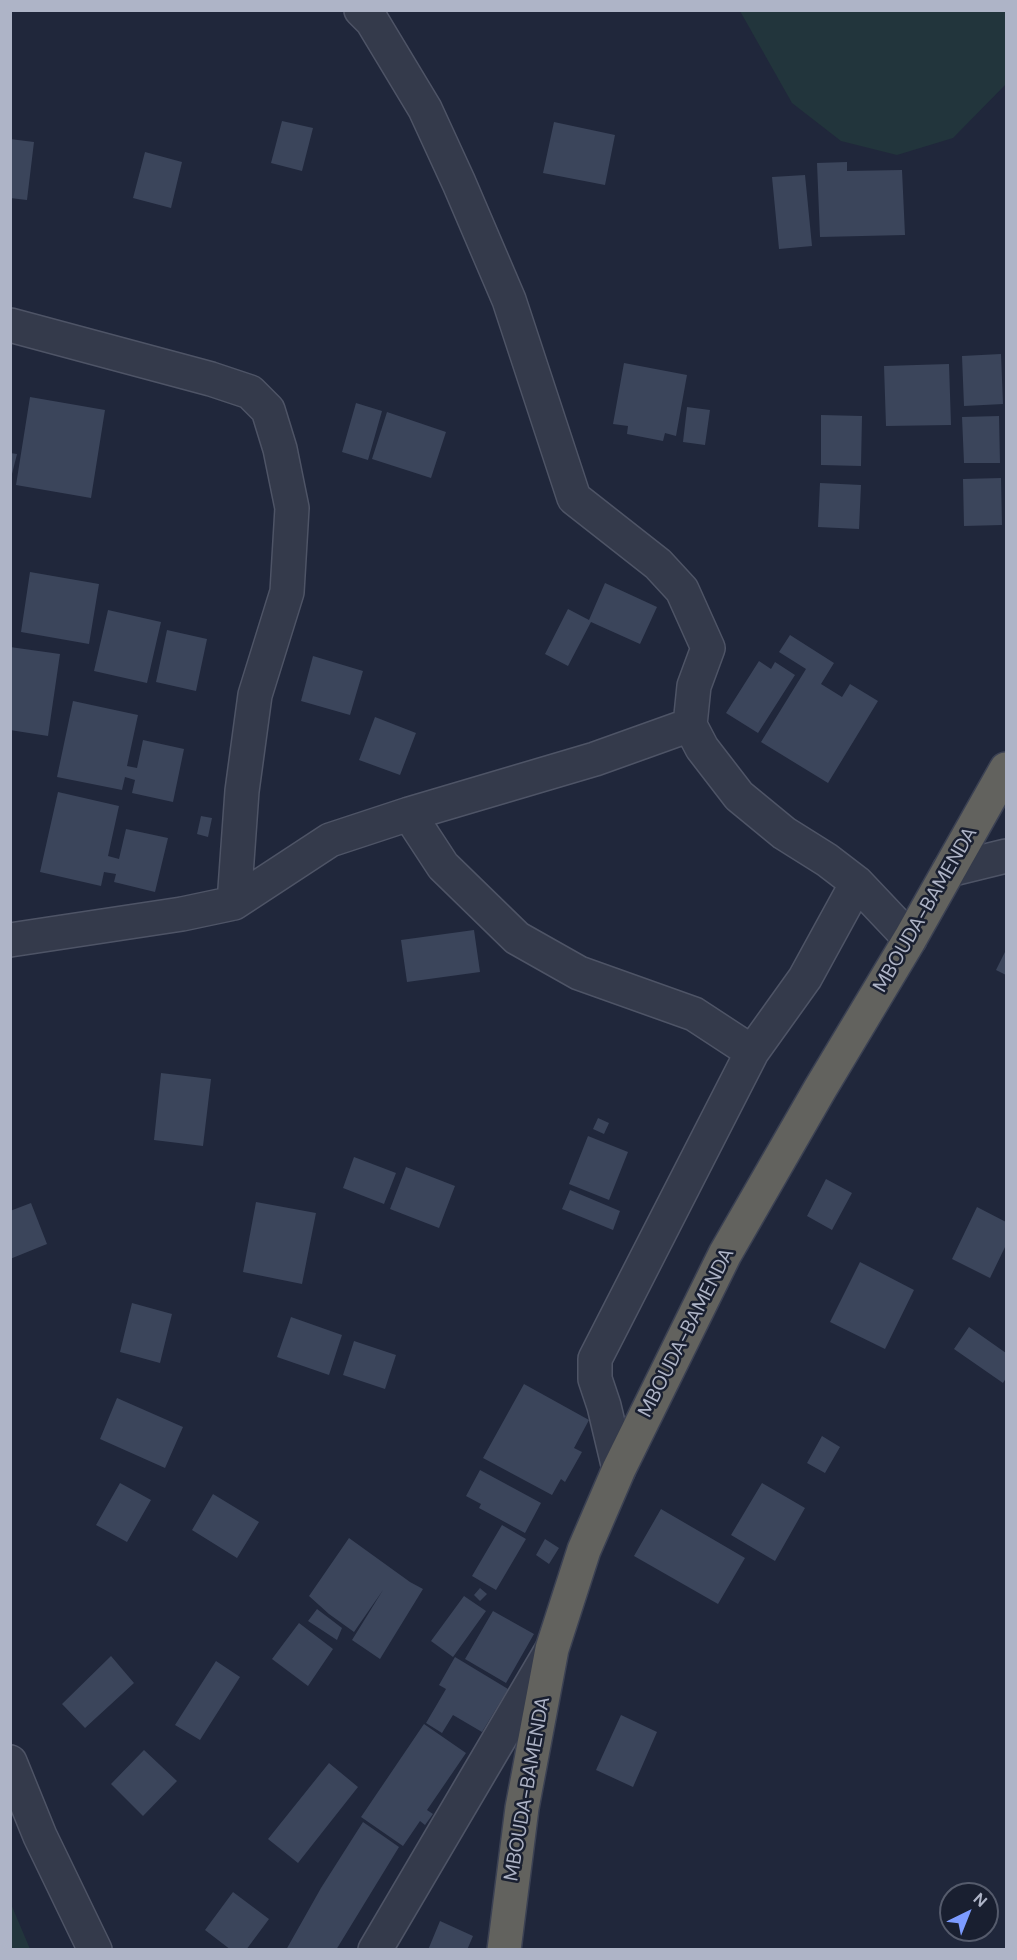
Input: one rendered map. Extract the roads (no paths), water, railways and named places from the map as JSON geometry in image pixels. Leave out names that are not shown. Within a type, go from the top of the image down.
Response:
[{"type":"highway","name":"MBOUDA-BAMENDA","points":[[504,1950],[522,1808],[552,1649],[584,1550],[619,1469],[725,1254],[910,939],[1006,769]]},
{"type":"street","points":[[362,10],[372,21],[425,109],[459,183],[509,300],[574,498],[658,564],[682,590],[708,648],[694,686],[690,725],[702,748],[739,796],[784,833],[827,860],[857,883],[910,939]]},
{"type":"street","points":[[10,325],[211,379],[250,392],[268,410],[280,449],[292,508],[287,592],[255,695],[242,790],[234,903]]},
{"type":"street","points":[[10,940],[182,914],[234,903],[330,840],[595,759],[690,725]]},
{"type":"street","points":[[409,814],[443,866],[517,938],[579,973],[694,1014],[752,1052]]},
{"type":"street","points":[[949,870],[1006,856]]},
{"type":"street","points":[[619,1469],[595,1379],[595,1359],[752,1052],[806,978],[857,883]]},
{"type":"street","points":[[375,1950],[552,1649]]},
{"type":"street","points":[[10,1762],[40,1836],[95,1950]]}]
